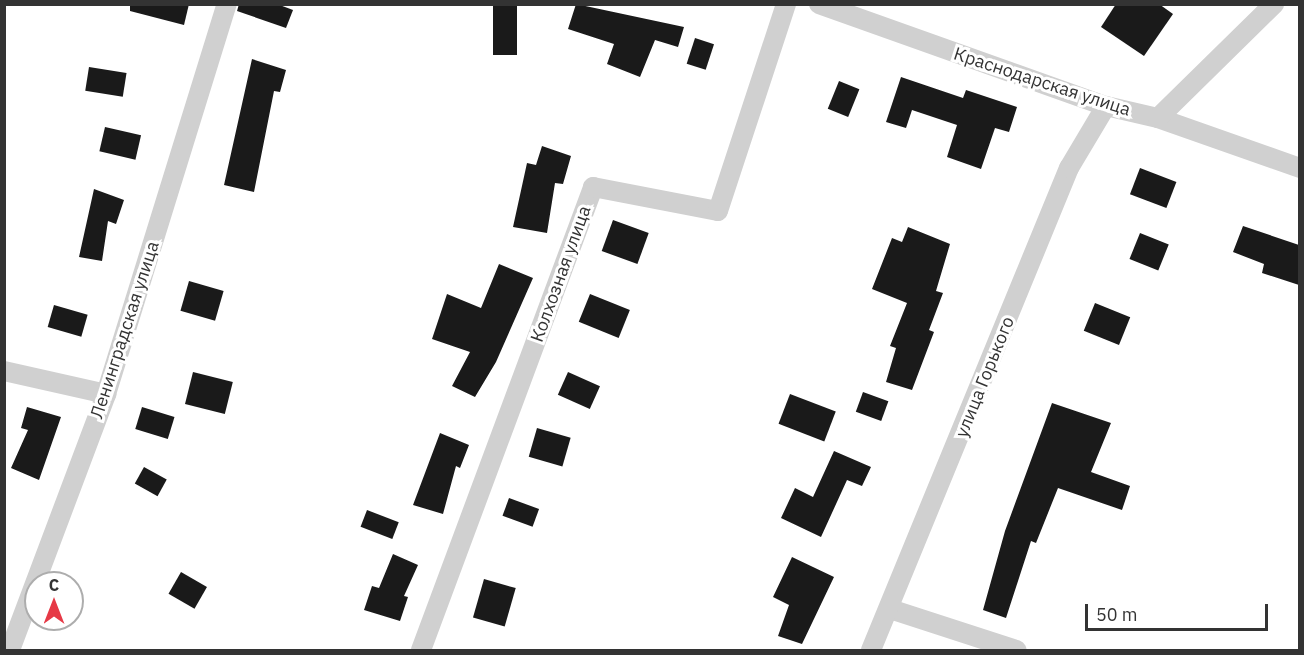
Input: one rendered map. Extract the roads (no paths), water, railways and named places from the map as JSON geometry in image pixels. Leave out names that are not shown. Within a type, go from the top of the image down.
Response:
[{"type":"street","name":"Ленинградская улица","points":[[10,651],[106,394],[227,4]]},
{"type":"street","name":"Колхозная улица","points":[[421,651],[593,187],[718,211],[786,4]]},
{"type":"street","name":"Краснодарская улица","points":[[819,4],[1106,106],[1158,118],[1299,168]]},
{"type":"street","points":[[1158,118],[1274,4]]},
{"type":"street","name":"улица Горького","points":[[870,651],[890,609],[1069,168],[1106,106]]},
{"type":"street","points":[[4,371],[106,394]]},
{"type":"street","points":[[890,609],[1016,651]]}]
